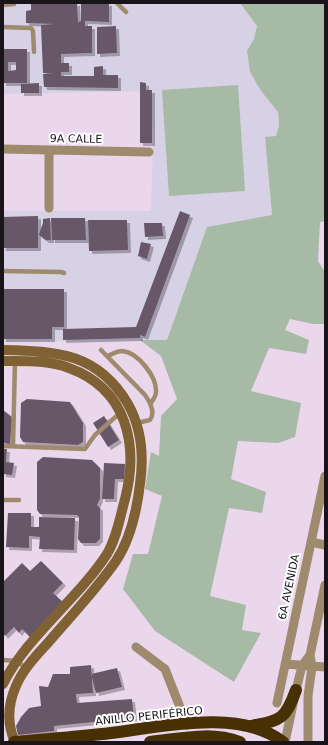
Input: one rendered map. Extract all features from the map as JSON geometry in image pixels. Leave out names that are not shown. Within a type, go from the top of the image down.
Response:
[{"type":"highway","points":[[248,726],[279,718],[286,712],[296,690]]},
{"type":"highway","name":"ANILLO PERIFÉRICO","points":[[14,742],[214,722],[248,726],[271,734],[284,742]]},
{"type":"highway","points":[[150,742],[202,736],[240,742]]},
{"type":"street","name":"9A CALLE","points":[[3,149],[149,152]]},
{"type":"street","points":[[49,150],[49,208]]},
{"type":"street","points":[[53,363],[55,352]]},
{"type":"street","points":[[8,356],[55,352],[72,356],[90,364],[106,377],[121,392],[137,423],[140,436],[142,466],[139,495],[129,532],[116,561],[27,669],[15,687],[11,702],[9,725],[14,742]]},
{"type":"street","points":[[3,684],[17,661],[89,577],[107,553],[115,536],[127,490],[130,471],[127,425],[107,394],[92,380],[69,368],[53,363],[8,356]]},
{"type":"street","points":[[129,438],[140,436]]},
{"type":"street","name":"6A AVENIDA","points":[[291,702],[277,702],[325,476]]},
{"type":"street","points":[[311,542],[325,544]]},
{"type":"street","points":[[107,553],[116,561]]},
{"type":"street","points":[[284,742],[296,690],[307,667],[325,585]]},
{"type":"street","points":[[136,648],[165,669],[187,725]]},
{"type":"street","points":[[285,664],[307,667],[325,667]]},
{"type":"street","points":[[307,667],[308,742]]},
{"type":"lane","points":[[117,3],[126,12]]},
{"type":"lane","points":[[3,5],[14,4]]},
{"type":"lane","points":[[3,27],[31,28],[33,31],[34,52]]},
{"type":"lane","points":[[3,271],[64,273]]},
{"type":"lane","points":[[100,350],[108,356],[151,403],[153,417],[150,420],[137,423]]},
{"type":"lane","points":[[108,356],[124,351],[130,354],[147,369],[156,388],[156,394],[151,403]]},
{"type":"lane","points":[[8,356],[13,446]]},
{"type":"lane","points":[[3,446],[85,448],[95,435],[120,413]]},
{"type":"lane","points":[[3,500],[19,500]]},
{"type":"lane","points":[[3,660],[17,661],[27,669]]},
{"type":"shaded area","points":[[3,3],[240,3],[257,26],[254,39],[247,51],[250,72],[261,91],[278,112],[279,126],[276,136],[265,138],[272,215],[207,227],[167,340],[3,342],[3,211],[151,211],[153,144],[152,91],[3,94]]},
{"type":"green space","points":[[240,3],[325,3],[325,221],[320,222],[318,261],[325,272],[325,324],[313,324],[290,319],[285,330],[309,340],[306,354],[269,348],[251,391],[301,403],[295,437],[278,443],[238,441],[231,479],[266,492],[262,513],[229,508],[210,596],[246,605],[242,630],[261,633],[234,682],[155,631],[123,589],[133,554],[148,554],[162,496],[145,489],[151,452],[159,456],[161,416],[177,399],[161,356],[140,340],[167,340],[207,227],[272,215],[265,137],[276,136],[279,126],[278,112],[261,91],[250,72],[247,51],[254,39],[257,26]]},
{"type":"green space","points":[[238,85],[245,191],[169,196],[162,90]]},
{"type":"building","points":[[31,3],[77,3],[78,22],[81,21],[81,3],[109,3],[109,22],[85,21],[85,26],[92,26],[92,53],[61,54],[61,63],[69,63],[69,72],[61,72],[61,76],[94,76],[94,67],[103,66],[103,75],[118,75],[118,88],[44,87],[43,74],[53,73],[43,73],[41,25],[54,24],[26,23],[26,11],[31,10]]},
{"type":"building","points":[[116,26],[117,53],[97,54],[97,27]]},
{"type":"building","points":[[3,49],[27,49],[27,83],[3,83]],"holes":[[[8,62],[16,62],[16,70],[8,71]]]},
{"type":"building","points":[[140,82],[146,83],[146,90],[152,90],[152,143],[140,143]]},
{"type":"building","points":[[39,83],[39,93],[21,93],[21,84]]},
{"type":"building","points":[[180,211],[190,215],[145,337],[140,335],[140,338],[63,340],[63,329],[136,327]]},
{"type":"building","points":[[38,216],[38,248],[3,248],[3,217]]},
{"type":"building","points":[[50,218],[51,240],[46,240],[39,235],[43,219]]},
{"type":"building","points":[[51,218],[85,218],[86,240],[52,240]]},
{"type":"building","points":[[88,220],[127,220],[128,250],[89,251]]},
{"type":"building","points":[[144,223],[162,223],[163,236],[145,237]]},
{"type":"building","points":[[141,242],[151,244],[147,259],[138,256]]},
{"type":"building","points":[[3,289],[64,289],[64,327],[52,327],[52,339],[3,339]]},
{"type":"building","points":[[27,399],[70,402],[83,423],[83,442],[78,445],[23,442],[20,437],[21,403]]},
{"type":"building","points":[[3,410],[12,417],[10,444],[3,443]]},
{"type":"building","points":[[104,416],[119,440],[108,447],[93,423]]},
{"type":"building","points":[[3,449],[7,449],[6,462],[14,463],[12,475],[3,474]]},
{"type":"building","points":[[43,457],[92,460],[100,468],[100,499],[97,505],[100,508],[100,539],[96,543],[81,543],[78,539],[79,517],[77,515],[40,514],[37,510],[37,462]]},
{"type":"building","points":[[104,463],[125,464],[124,479],[115,479],[114,499],[102,499]]},
{"type":"building","points":[[8,513],[31,513],[31,527],[39,527],[39,517],[75,518],[74,550],[39,549],[40,537],[29,536],[29,548],[6,547]]},
{"type":"building","points":[[41,561],[63,583],[53,593],[64,603],[31,638],[22,629],[19,633],[14,627],[5,636],[3,633],[3,582],[22,563],[30,571]]},
{"type":"building","points":[[91,665],[93,693],[76,694],[77,703],[132,699],[134,718],[54,726],[54,731],[18,735],[16,726],[21,717],[29,708],[41,706],[39,686],[48,687],[53,674],[70,674],[70,667]]},
{"type":"building","points":[[117,668],[122,687],[96,693],[91,674]]}]
